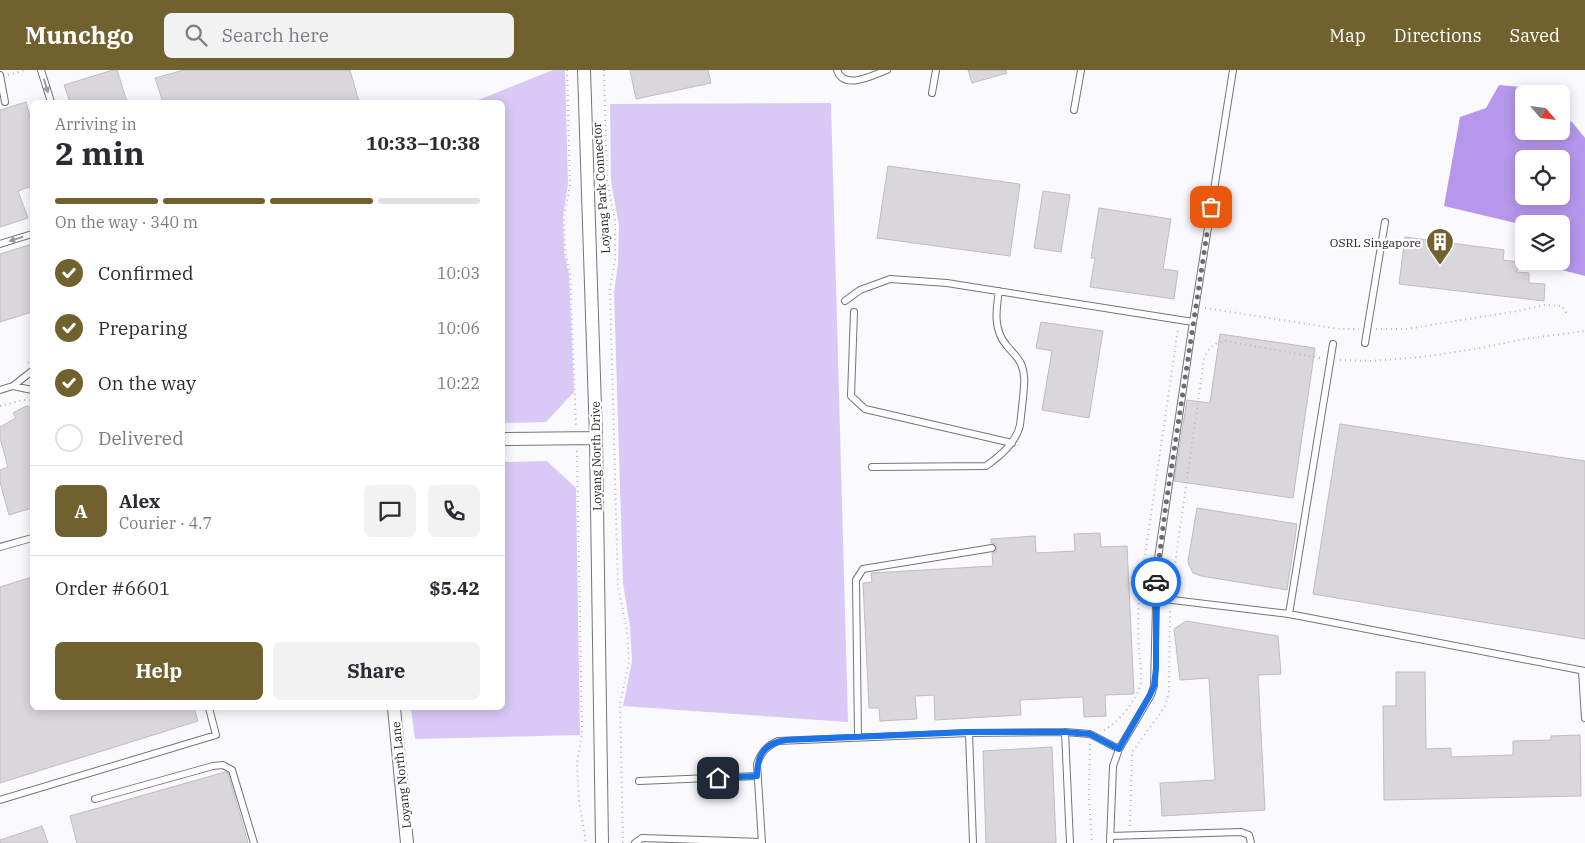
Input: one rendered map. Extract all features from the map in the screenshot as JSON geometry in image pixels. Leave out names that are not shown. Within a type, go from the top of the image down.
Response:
[{"type":"street","name":"Loyang North Drive","points":[[584,70],[596,438],[602,843]]},
{"type":"street","points":[[505,439],[596,438]]},
{"type":"street","name":"Loyang North Lane","points":[[394,710],[407,843]]},
{"type":"lane","points":[[41,70],[50,100]]},
{"type":"lane","points":[[837,70],[844,79],[852,81],[887,70]]},
{"type":"lane","points":[[932,93],[936,70]]},
{"type":"lane","points":[[1074,110],[1081,70]]},
{"type":"lane","points":[[1233,70],[1195,306],[1157,565],[1156,668],[1154,686],[1119,749],[1113,766],[1110,839],[1129,835],[1241,832],[1249,835],[1251,843]]},
{"type":"lane","points":[[0,76],[5,102]]},
{"type":"lane","points":[[1365,343],[1385,222]]},
{"type":"lane","points":[[0,244],[30,235]]},
{"type":"lane","points":[[845,301],[860,290],[890,280],[947,283],[1193,322]]},
{"type":"lane","points":[[872,467],[986,466],[1000,456],[1012,442],[1019,427],[1024,376],[1017,356],[1005,344],[998,330],[996,313],[1000,291]]},
{"type":"lane","points":[[854,312],[851,396],[865,410],[1012,442]]},
{"type":"lane","points":[[1289,614],[1332,344]]},
{"type":"lane","points":[[0,390],[13,386],[30,373]]},
{"type":"lane","points":[[13,386],[30,390]]},
{"type":"lane","points":[[0,547],[30,539]]},
{"type":"lane","points":[[858,737],[856,580],[863,569],[992,548]]},
{"type":"lane","points":[[1156,598],[1289,614],[1584,671],[1585,718]]},
{"type":"lane","points":[[0,800],[216,735],[210,710]]},
{"type":"lane","points":[[636,843],[642,838],[762,842],[757,764],[760,756],[770,744],[778,741],[969,732],[1065,732],[1092,735],[1119,749]]},
{"type":"lane","points":[[969,732],[973,843]]},
{"type":"lane","points":[[1065,732],[1070,843]]},
{"type":"lane","points":[[95,799],[213,766],[223,765],[232,770],[254,843]]},
{"type":"lane","points":[[639,781],[757,776]]},
{"type":"lane","points":[[1141,835],[1141,843]]},
{"type":"path","points":[[0,76],[25,70]]},
{"type":"path","points":[[567,70],[570,185],[564,217],[565,252],[570,272],[577,438],[582,733],[577,764],[579,801],[586,843]]},
{"type":"path","name":"Loyang Park Connector","points":[[604,70],[607,180],[615,221],[615,261],[610,288],[618,587],[627,630],[628,661],[620,704],[624,843]]},
{"type":"path","points":[[1195,306],[1340,329],[1406,329],[1544,305],[1562,306],[1568,316]]},
{"type":"path","points":[[1092,843],[1089,798],[1092,735],[1109,728],[1122,715],[1136,694],[1140,682],[1139,597],[1179,320]]},
{"type":"path","points":[[1129,835],[1132,752],[1159,715],[1169,691],[1170,599],[1204,359],[1208,349],[1214,343],[1226,341],[1330,359],[1372,361],[1422,357],[1524,339],[1585,331]]},
{"type":"path","points":[[0,406],[30,400]]},
{"type":"shaded area","points":[[553,70],[565,70],[568,184],[563,216],[564,252],[569,274],[574,392],[546,422],[505,423],[505,100],[478,100]]},
{"type":"shaded area","points":[[1499,85],[1515,86],[1515,140],[1570,140],[1570,121],[1585,138],[1585,276],[1562,270],[1570,270],[1570,215],[1515,215],[1515,223],[1444,206],[1460,117],[1486,108]]},
{"type":"shaded area","points":[[831,103],[848,722],[623,706],[632,661],[630,627],[623,583],[614,293],[618,263],[619,226],[611,181],[610,104]]},
{"type":"shaded area","points":[[547,461],[576,488],[580,735],[415,739],[411,710],[505,710],[505,462]]},
{"type":"building","points":[[117,70],[126,100],[69,100],[64,85]]},
{"type":"building","points":[[184,70],[350,70],[358,100],[162,100],[155,78]]},
{"type":"building","points":[[630,70],[708,70],[711,83],[636,99]]},
{"type":"building","points":[[968,70],[1006,70],[1007,73],[972,83]]},
{"type":"building","points":[[26,102],[30,117],[30,187],[18,191],[28,218],[0,227],[0,110]]},
{"type":"building","points":[[888,166],[1020,184],[1010,256],[877,238]]},
{"type":"building","points":[[1043,191],[1070,195],[1061,252],[1034,248]]},
{"type":"building","points":[[1099,208],[1171,219],[1163,269],[1178,271],[1174,299],[1090,287],[1095,258],[1091,258]]},
{"type":"building","name":"OSRL Singapore","points":[[1405,237],[1504,250],[1503,260],[1515,262],[1515,270],[1517,270],[1517,272],[1529,273],[1529,283],[1545,284],[1544,301],[1399,284]]},
{"type":"building","points":[[30,245],[30,313],[0,322],[0,254]]},
{"type":"building","points":[[1041,322],[1103,331],[1089,418],[1042,410],[1052,351],[1036,348]]},
{"type":"building","points":[[1220,334],[1315,348],[1293,498],[1174,481],[1187,400],[1210,403]]},
{"type":"building","points":[[26,406],[30,407],[30,509],[9,515],[0,482],[0,470],[8,467],[0,438],[0,427],[16,418],[13,413]]},
{"type":"building","points":[[1340,424],[1585,461],[1585,639],[1313,594]]},
{"type":"building","points":[[1197,508],[1297,524],[1287,590],[1201,576],[1193,573],[1188,561]]},
{"type":"building","points":[[1100,533],[1101,547],[1127,546],[1134,694],[1105,695],[1106,716],[1084,717],[1083,697],[1020,700],[1021,715],[935,720],[934,695],[915,696],[917,719],[880,721],[879,708],[869,708],[863,583],[872,582],[871,573],[993,566],[992,553],[996,552],[997,548],[996,544],[991,543],[991,539],[1035,536],[1036,553],[1075,551],[1074,534]]},
{"type":"building","points":[[30,578],[30,710],[195,710],[198,721],[0,783],[0,587]]},
{"type":"building","points":[[1186,621],[1278,636],[1281,674],[1258,675],[1265,810],[1162,816],[1160,783],[1215,780],[1209,678],[1180,680],[1174,629]]},
{"type":"building","points":[[1396,672],[1425,672],[1426,749],[1451,748],[1451,757],[1513,755],[1513,741],[1551,740],[1551,736],[1580,735],[1581,796],[1384,800],[1383,706],[1396,706]]},
{"type":"building","points":[[1052,747],[1056,843],[986,843],[983,751]]},
{"type":"building","points":[[225,772],[228,773],[248,843],[77,843],[70,816]]},
{"type":"building","points":[[42,826],[48,843],[0,843],[0,840]]},
{"type":"way so far","points":[[1156,582],[1211,207]]},
{"type":"place","name":"OSRL Singapore","points":[[1440,266]]},
{"type":"route","points":[[718,778],[757,776],[757,764],[764,750],[770,744],[786,740],[969,732],[1065,732],[1090,734],[1119,749],[1154,686],[1156,668],[1156,582]]}]
